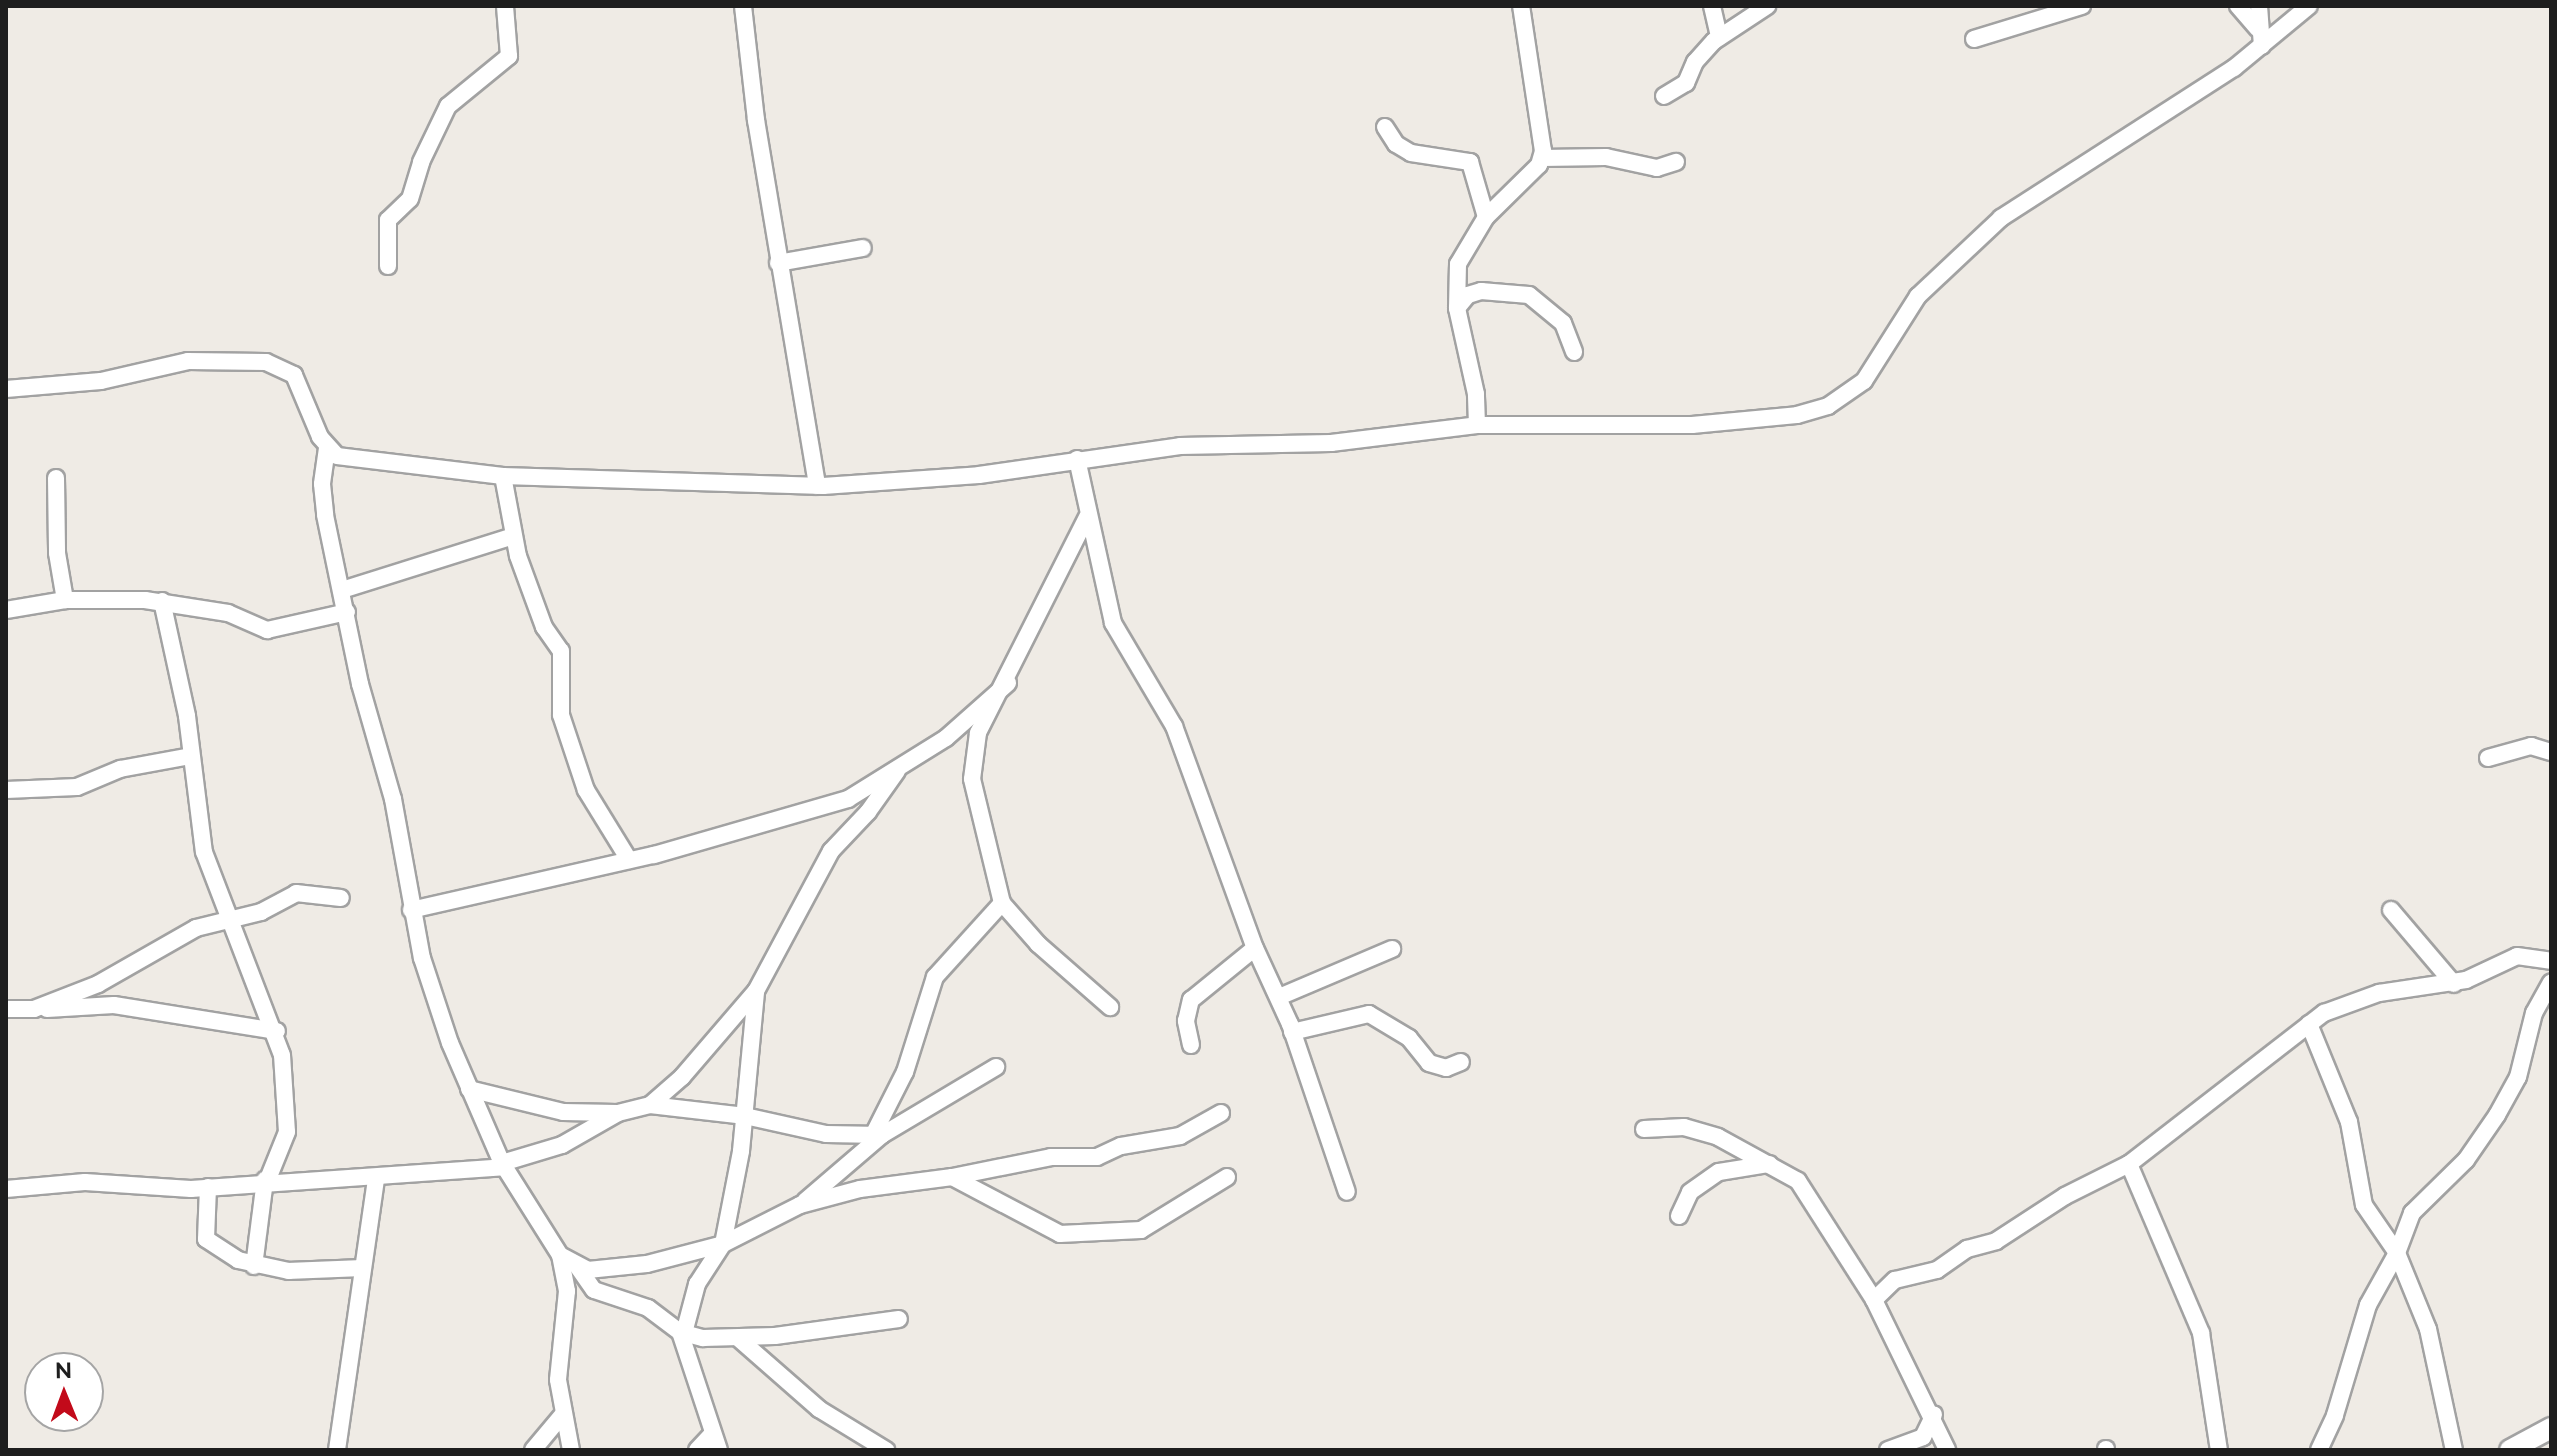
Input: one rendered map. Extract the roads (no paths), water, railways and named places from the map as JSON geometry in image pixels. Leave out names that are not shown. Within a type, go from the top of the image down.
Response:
[{"type":"street","points":[[388,266],[388,220],[410,199],[421,162],[448,106],[509,56],[505,6]]},
{"type":"street","points":[[743,6],[778,263],[817,486]]},
{"type":"street","points":[[1521,6],[1542,158]]},
{"type":"street","points":[[1712,6],[1719,37]]},
{"type":"street","points":[[1664,96],[1686,83],[1695,62],[1719,37],[1767,6]]},
{"type":"street","points":[[1974,39],[2082,6]]},
{"type":"street","points":[[2238,6],[2258,29]]},
{"type":"street","points":[[2259,6],[2258,29],[2262,46]]},
{"type":"street","points":[[327,448],[355,460],[503,476],[817,486],[979,475],[1180,446],[1331,443],[1477,425],[1692,425],[1797,415],[1828,406],[1864,381],[1918,296],[1971,243],[2064,174],[2262,46],[2309,6]]},
{"type":"street","points":[[1385,127],[1396,144],[1411,153],[1470,162],[1486,217]]},
{"type":"street","points":[[1477,425],[1476,394],[1457,308],[1458,264],[1486,217],[1542,158],[1606,157],[1657,168],[1676,162]]},
{"type":"street","points":[[778,263],[863,248]]},
{"type":"street","points":[[1457,308],[1468,295],[1481,291],[1529,295],[1563,323],[1574,352]]},
{"type":"street","points":[[6,389],[101,381],[188,361],[266,362],[294,375],[327,448],[322,484],[325,515],[360,684],[393,799],[411,910],[426,970],[469,1089],[502,1165],[560,1255],[567,1273],[557,1351],[571,1450]]},
{"type":"street","points":[[1077,459],[1087,517],[1113,623],[1174,726],[1255,948],[1292,1032],[1347,1192]]},
{"type":"street","points":[[503,476],[513,536],[534,601],[561,651],[561,715],[586,790],[629,860]]},
{"type":"street","points":[[56,478],[57,553],[65,600]]},
{"type":"street","points":[[1087,517],[1008,683],[978,733],[973,767],[976,801],[1002,903],[1038,944],[1110,1007]]},
{"type":"street","points":[[342,590],[513,536]]},
{"type":"street","points":[[6,610],[65,600],[162,601],[228,613],[267,630],[347,612]]},
{"type":"street","points":[[162,601],[191,756],[204,852],[277,1031],[287,1132],[267,1180],[254,1266]]},
{"type":"street","points":[[411,910],[629,860],[848,799],[946,738],[1008,683]]},
{"type":"street","points":[[2488,758],[2531,746],[2551,752]]},
{"type":"street","points":[[6,790],[77,787],[120,769],[191,756]]},
{"type":"street","points":[[650,1105],[682,1077],[756,991],[831,851],[868,812],[897,771]]},
{"type":"street","points":[[34,1009],[136,965],[196,928],[261,912],[296,893],[341,898]]},
{"type":"street","points":[[878,1135],[905,1072],[935,977],[1002,903]]},
{"type":"street","points":[[2391,910],[2454,984]]},
{"type":"street","points":[[1191,1045],[1186,1021],[1191,1000],[1255,948]]},
{"type":"street","points":[[1279,997],[1392,949]]},
{"type":"street","points":[[1874,1300],[1895,1280],[1937,1270],[1967,1249],[1996,1241],[2065,1196],[2129,1164],[2309,1024],[2342,1005],[2379,993],[2454,984],[2517,956],[2551,961]]},
{"type":"street","points":[[2319,1450],[2335,1415],[2368,1305],[2397,1253],[2412,1213],[2466,1160],[2508,1095],[2534,1013],[2551,982]]},
{"type":"street","points":[[697,1450],[715,1442],[682,1333],[697,1284],[723,1244],[745,1116],[756,991]]},
{"type":"street","points":[[6,1009],[114,1005],[277,1031]]},
{"type":"street","points":[[1292,1032],[1369,1014],[1409,1038],[1429,1063],[1446,1068],[1461,1062]]},
{"type":"street","points":[[2309,1024],[2349,1122],[2364,1205],[2397,1253],[2428,1329],[2454,1450]]},
{"type":"street","points":[[800,1205],[878,1135],[996,1067]]},
{"type":"street","points":[[469,1089],[563,1112],[618,1113],[650,1105],[745,1116],[826,1134],[878,1135]]},
{"type":"street","points":[[6,1189],[85,1182],[208,1187],[267,1180],[376,1178],[502,1165],[562,1145],[618,1113]]},
{"type":"street","points":[[577,1266],[616,1270],[723,1244],[800,1205],[860,1189],[952,1177],[1051,1157],[1097,1157],[1121,1146],[1180,1136],[1221,1113]]},
{"type":"street","points":[[1644,1129],[1697,1130],[1772,1164],[1808,1194],[1874,1300],[1934,1414],[1947,1450]]},
{"type":"street","points":[[1679,1216],[1690,1192],[1719,1172],[1772,1164]]},
{"type":"street","points":[[2129,1164],[2201,1333],[2219,1450]]},
{"type":"street","points":[[952,1177],[1060,1234],[1079,1235],[1156,1224],[1227,1177]]},
{"type":"street","points":[[337,1450],[376,1178]]},
{"type":"street","points":[[208,1187],[206,1239],[254,1266],[289,1271],[361,1268]]},
{"type":"street","points":[[560,1255],[577,1266],[594,1290],[648,1308],[682,1333],[738,1338],[899,1319]]},
{"type":"street","points":[[738,1338],[819,1409],[886,1450]]},
{"type":"street","points":[[533,1450],[564,1413]]},
{"type":"street","points":[[1888,1450],[1923,1437],[1934,1414]]},
{"type":"street","points":[[2510,1450],[2547,1436]]}]
